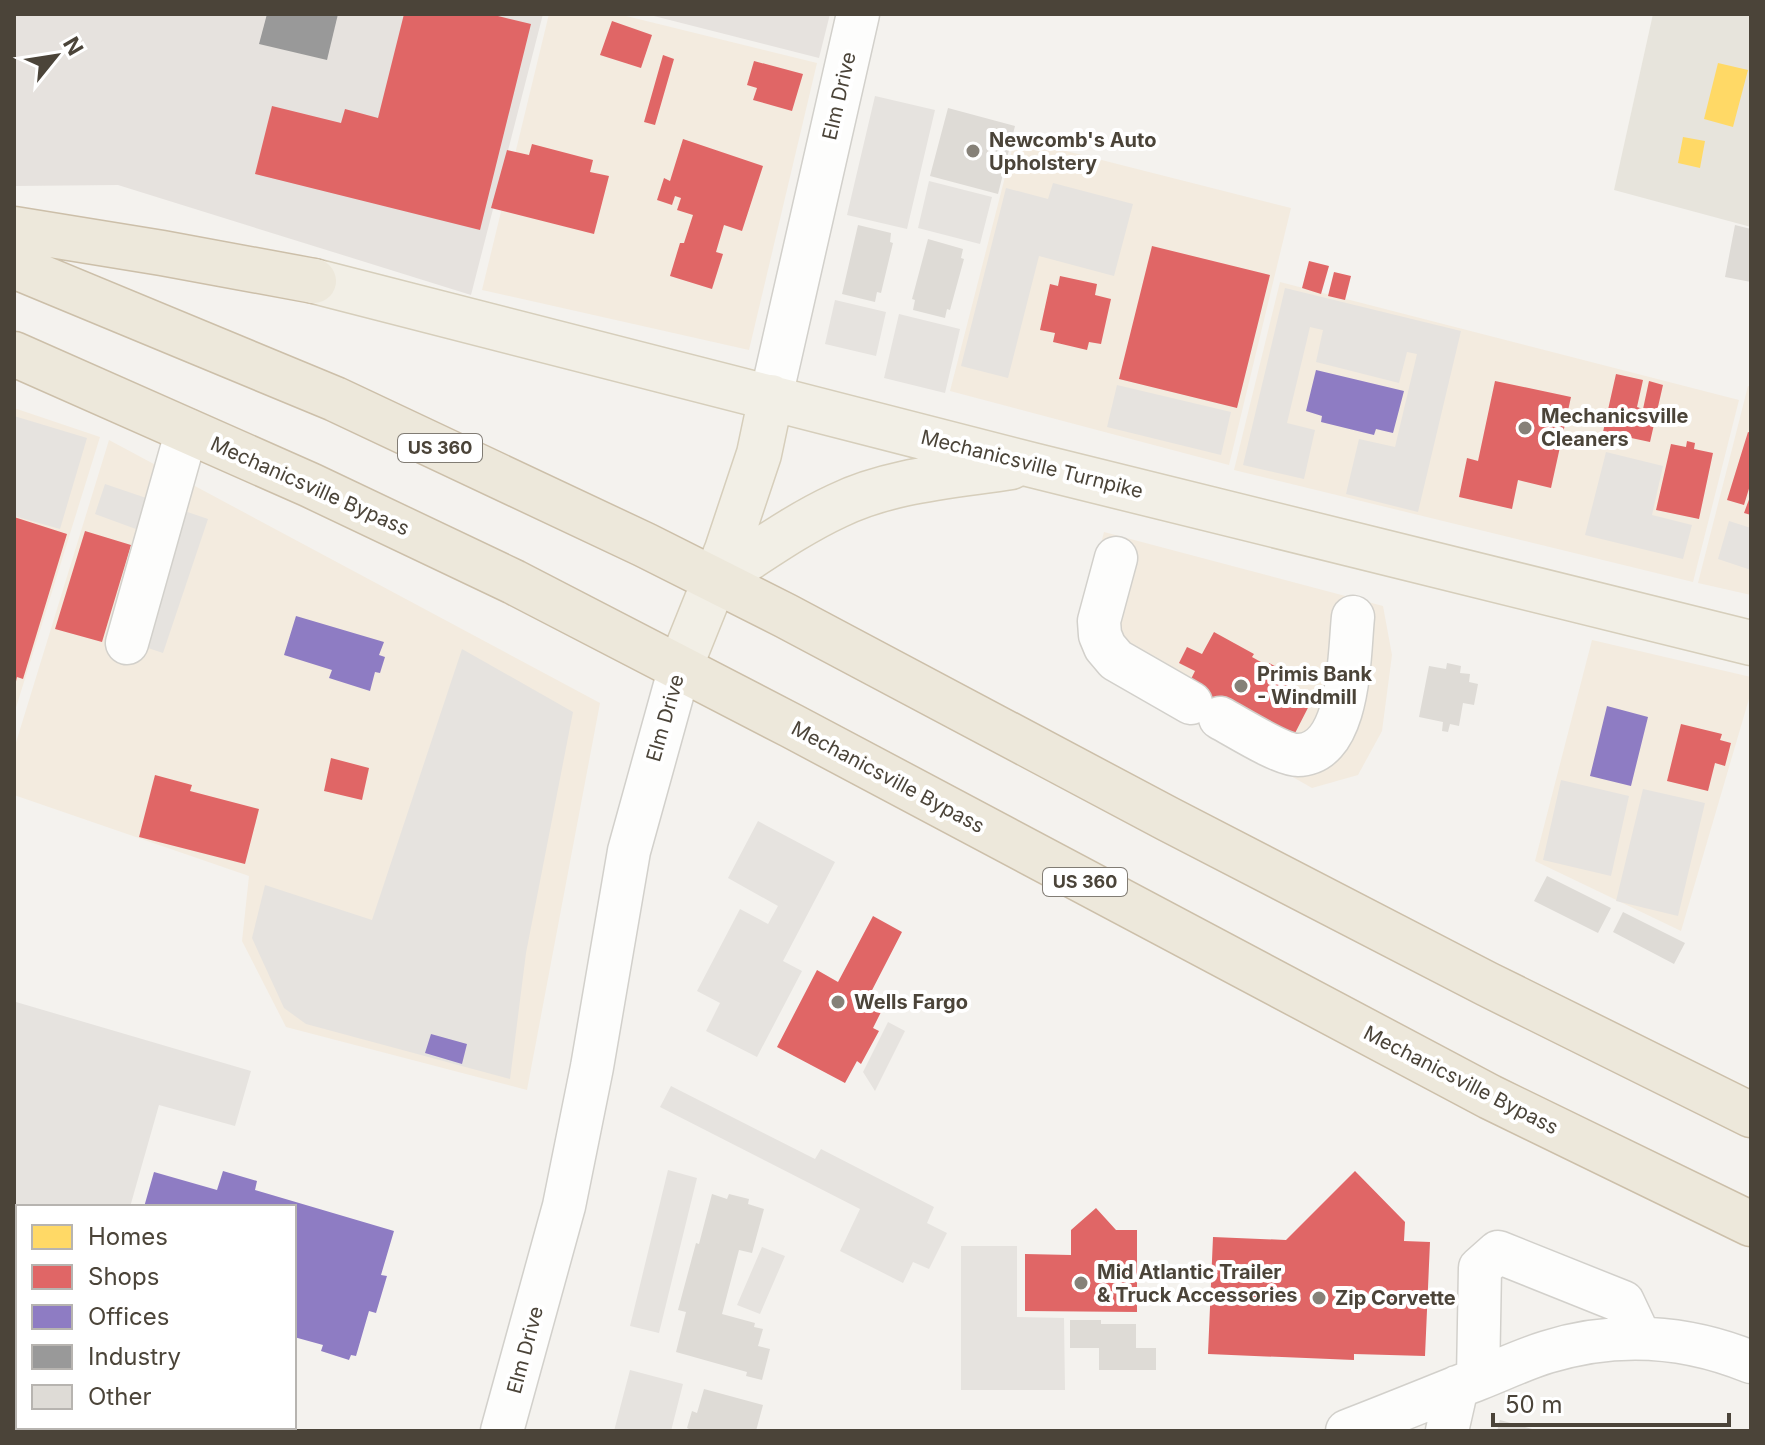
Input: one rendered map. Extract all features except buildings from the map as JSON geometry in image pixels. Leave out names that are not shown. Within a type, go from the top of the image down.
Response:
[{"type":"highway","points":[[14,229],[314,281]]},
{"type":"highway","name":"US 360","points":[[14,266],[335,399],[542,495],[715,580],[1418,948],[1751,1115]]},
{"type":"highway","name":"Mechanicsville Bypass","points":[[14,354],[438,544],[680,667],[1490,1097],[1751,1224]]},
{"type":"main road","name":"Mechanicsville Turnpike","points":[[314,281],[1032,465],[1751,643]]},
{"type":"main road","name":"Elm Drive","points":[[680,667],[715,580],[759,454],[771,397]]},
{"type":"main road","points":[[715,580],[815,517],[864,495],[947,476],[1032,465]]},
{"type":"street","name":"Elm Drive","points":[[771,397],[858,14]]},
{"type":"street","points":[[127,643],[187,430]]},
{"type":"street","points":[[1116,558],[1099,621],[1105,647],[1116,660],[1209,705],[1280,749],[1298,755],[1316,749],[1329,738],[1339,721],[1344,702],[1353,617]]},
{"type":"street","name":"Elm Drive","points":[[502,1431],[564,1206],[592,1067],[629,851],[680,667]]},
{"type":"street","points":[[1447,1431],[1468,1383],[1480,1268],[1498,1252],[1623,1302],[1640,1338]]},
{"type":"street","points":[[1347,1431],[1546,1352],[1592,1341],[1640,1338],[1678,1341],[1725,1351],[1751,1362]]},
{"type":"shaded area","points":[[14,14],[543,14],[471,295],[118,185],[14,186]]},
{"type":"shaded area","points":[[549,14],[618,14],[817,63],[749,350],[482,290]]},
{"type":"shaded area","points":[[646,14],[830,14],[819,58]]},
{"type":"shaded area","points":[[1653,14],[1751,14],[1751,227],[1614,190]]},
{"type":"shaded area","points":[[875,96],[935,110],[907,229],[847,215]]},
{"type":"shaded area","points":[[1015,138],[1291,208],[1229,465],[950,391]]},
{"type":"shaded area","points":[[929,181],[992,197],[980,244],[918,228]]},
{"type":"shaded area","points":[[1053,183],[1133,204],[1114,276],[1039,256],[1008,378],[961,366],[1006,188],[1048,199]]},
{"type":"shaded area","points":[[1280,282],[1739,400],[1693,582],[1234,470]]},
{"type":"shaded area","points":[[1285,288],[1461,331],[1418,512],[1346,494],[1359,439],[1395,447],[1417,354],[1407,352],[1399,383],[1316,362],[1323,330],[1310,327],[1287,423],[1315,430],[1304,479],[1243,465]]},
{"type":"shaded area","points":[[835,300],[886,312],[876,356],[825,344]]},
{"type":"shaded area","points":[[899,314],[960,329],[945,393],[884,378]]},
{"type":"shaded area","points":[[1117,385],[1231,412],[1221,455],[1107,427]]},
{"type":"shaded area","points":[[1748,386],[1751,387],[1751,595],[1698,583]]},
{"type":"shaded area","points":[[14,408],[100,437],[14,714]]},
{"type":"shaded area","points":[[14,416],[87,438],[60,529],[14,516]]},
{"type":"shaded area","points":[[109,440],[600,703],[527,1090],[286,1027],[242,941],[249,876],[14,795],[14,749]]},
{"type":"shaded area","points":[[1606,452],[1663,466],[1652,515],[1692,525],[1683,559],[1585,535]]},
{"type":"shaded area","points":[[105,484],[208,519],[163,653],[109,635],[144,532],[95,514]]},
{"type":"shaded area","points":[[1729,521],[1751,528],[1751,570],[1718,559]]},
{"type":"shaded area","points":[[1104,532],[1383,606],[1392,655],[1382,731],[1358,775],[1312,788],[1096,665],[1078,630]]},
{"type":"shaded area","points":[[1592,640],[1751,677],[1751,692],[1681,931],[1535,861]]},
{"type":"shaded area","points":[[462,649],[573,712],[526,953],[510,1079],[306,1024],[284,1008],[252,938],[265,885],[372,920]]},
{"type":"shaded area","points":[[1561,780],[1629,796],[1611,876],[1543,860]]},
{"type":"shaded area","points":[[1643,789],[1705,803],[1678,916],[1616,901]]},
{"type":"shaded area","points":[[758,821],[835,862],[783,961],[802,971],[757,1057],[706,1031],[720,1003],[697,991],[740,909],[768,924],[778,906],[728,878]]},
{"type":"shaded area","points":[[16,1002],[251,1071],[235,1126],[159,1105],[131,1205],[16,1205],[16,1336],[14,1335]]},
{"type":"shaded area","points":[[888,1022],[905,1031],[875,1091],[863,1072]]},
{"type":"shaded area","points":[[671,1086],[815,1159],[821,1149],[934,1207],[927,1223],[947,1233],[929,1269],[913,1262],[903,1283],[840,1251],[860,1209],[660,1107]]},
{"type":"shaded area","points":[[668,1170],[697,1178],[659,1333],[630,1326]]},
{"type":"shaded area","points":[[961,1246],[1017,1246],[1017,1317],[1064,1318],[1065,1390],[961,1390]]},
{"type":"shaded area","points":[[762,1247],[785,1256],[760,1314],[737,1305]]},
{"type":"shaded area","points":[[630,1370],[683,1384],[671,1431],[614,1431]]},
{"type":"place","name":"Newcomb's Auto Upholstery","points":[[973,151]]},
{"type":"place","name":"Mechanicsville Cleaners","points":[[1525,428]]},
{"type":"place","name":"Primis Bank - Windmill","points":[[1241,686]]},
{"type":"place","name":"Wells Fargo","points":[[838,1002]]},
{"type":"place","name":"Mid Atlantic Trailer & Truck Accessories","points":[[1081,1283]]},
{"type":"place","name":"Zip Corvette","points":[[1319,1298]]}]
